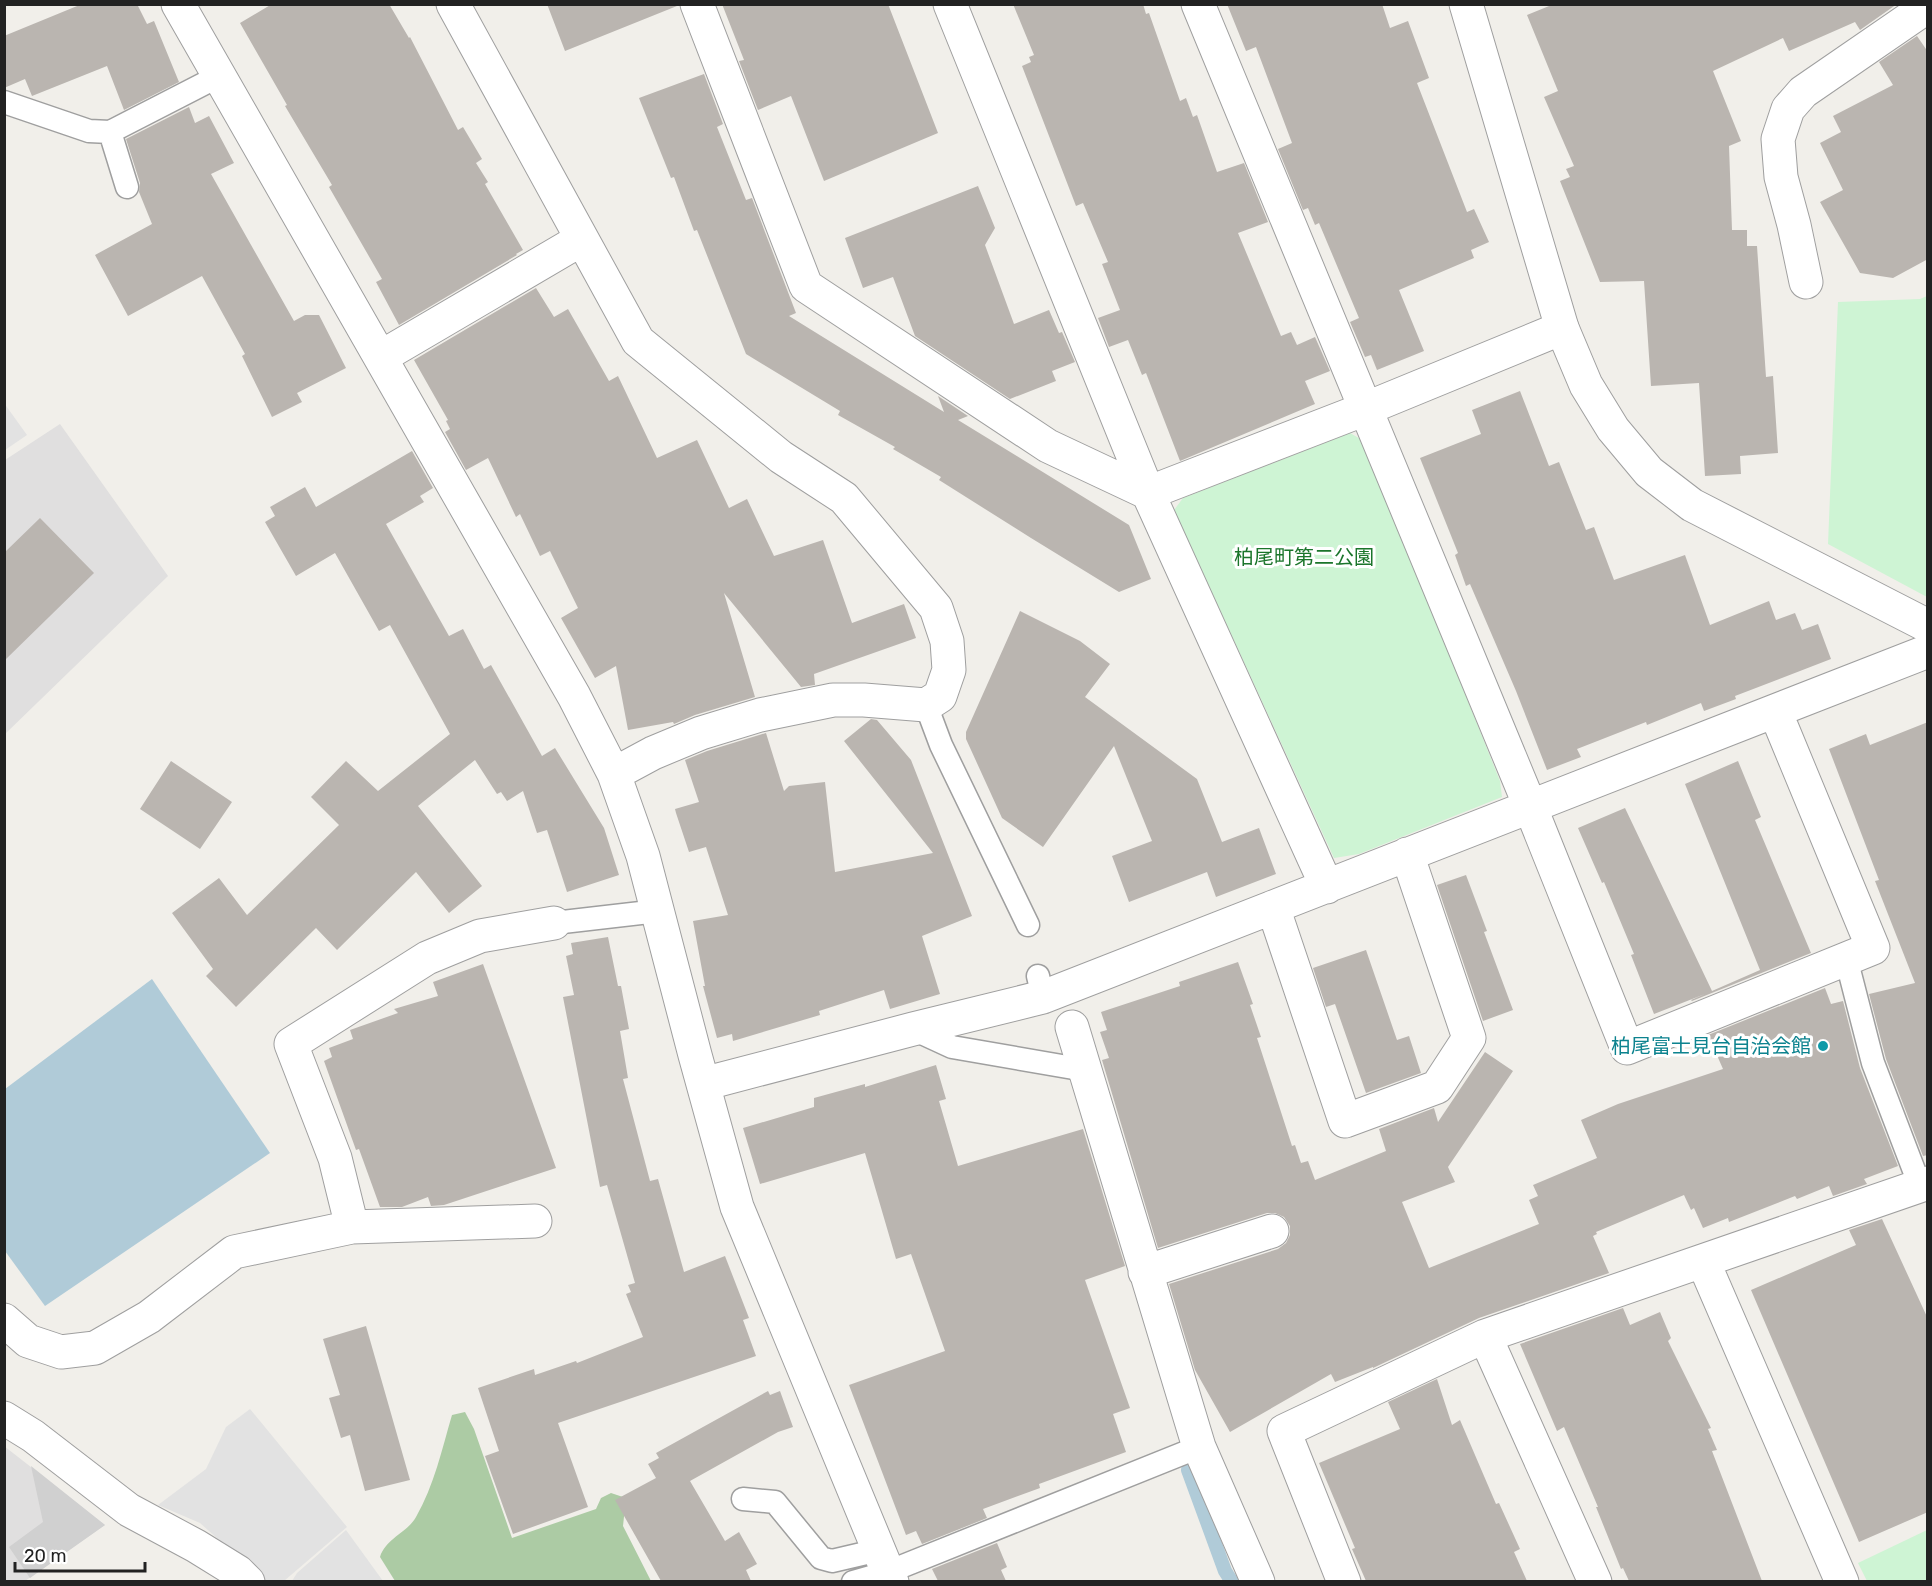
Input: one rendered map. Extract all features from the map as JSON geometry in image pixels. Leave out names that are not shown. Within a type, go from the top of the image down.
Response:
[{"type":"street","points":[[178,4],[574,696],[614,774],[644,856],[703,1084],[738,1207],[887,1568]]},
{"type":"street","points":[[453,4],[638,341],[781,457],[844,498],[936,608],[947,641],[949,670],[940,696],[926,705],[833,700],[760,715],[701,733],[653,753],[614,774]]},
{"type":"street","points":[[697,4],[806,286],[1048,446],[1148,494],[1365,409],[1562,328]]},
{"type":"street","points":[[950,4],[1148,494],[1327,886]]},
{"type":"street","points":[[1198,4],[1530,806],[1627,1048],[1873,948],[1775,711]]},
{"type":"street","points":[[1466,4],[1562,328],[1586,385],[1613,429],[1649,472],[1692,506],[1928,626]]},
{"type":"street","points":[[1806,282],[1781,177],[1778,139],[1788,109],[1803,92],[1928,6]]},
{"type":"street","points":[[381,357],[582,239]]},
{"type":"street","points":[[703,1084],[914,1029],[1273,907],[1928,651]]},
{"type":"street","points":[[1273,907],[1345,1121],[1437,1087],[1469,1038],[1407,854]]},
{"type":"street","points":[[352,1227],[335,1158],[291,1044],[427,958],[480,936],[554,923]]},
{"type":"street","points":[[1072,1027],[1198,1446],[1258,1581]]},
{"type":"street","points":[[1344,1581],[1284,1431],[1485,1336],[1702,1261],[1925,1191]]},
{"type":"street","points":[[4,1320],[28,1341],[61,1352],[95,1347],[150,1317],[234,1252],[352,1227],[535,1221]]},
{"type":"street","points":[[1145,1272],[1272,1231]]},
{"type":"street","points":[[1702,1261],[1842,1581]]},
{"type":"street","points":[[1485,1336],[1595,1581]]},
{"type":"street","points":[[4,1418],[33,1436],[129,1510],[196,1546],[238,1572],[248,1581]]},
{"type":"lane","points":[[4,102],[89,131],[110,132],[219,76]]},
{"type":"lane","points":[[110,132],[127,187]]},
{"type":"lane","points":[[926,705],[941,745],[1028,925]]},
{"type":"lane","points":[[554,923],[658,911]]},
{"type":"lane","points":[[1846,958],[1873,1063],[1925,1191]]},
{"type":"lane","points":[[914,1029],[952,1047],[1085,1070]]},
{"type":"lane","points":[[853,1581],[1198,1446]]},
{"type":"lane","points":[[743,1499],[775,1502],[821,1558],[887,1568]]},
{"type":"shaded area","points":[[4,403],[27,435],[5,450],[4,450]]},
{"type":"shaded area","points":[[60,424],[168,576],[5,734],[5,460]]},
{"type":"shaded area","points":[[250,1409],[347,1527],[284,1581],[265,1581],[200,1523],[158,1505],[206,1469],[226,1427]]},
{"type":"shaded area","points":[[4,1446],[105,1525],[25,1581],[5,1581]]},
{"type":"shaded area","points":[[31,1466],[105,1525],[30,1578],[9,1547],[43,1522]]},
{"type":"shaded area","points":[[346,1530],[383,1581],[292,1581],[297,1573]]},
{"type":"green space","points":[[1927,296],[1927,597],[1828,544],[1838,302],[1920,299]]},
{"type":"green space","name":"柏尾町第二公園","points":[[1350,433],[1364,441],[1500,781],[1502,797],[1359,854],[1334,858],[1174,510],[1183,498]]},
{"type":"green space","points":[[465,1412],[474,1429],[512,1538],[596,1509],[601,1498],[611,1493],[626,1498],[623,1526],[651,1581],[395,1581],[380,1557],[387,1545],[416,1517],[433,1480],[452,1415]]},
{"type":"green space","points":[[1927,1530],[1927,1581],[1867,1581],[1858,1563]]},
{"type":"water","points":[[152,979],[270,1153],[45,1306],[5,1251],[5,1089]]},
{"type":"building","points":[[82,4],[137,4],[147,24],[154,21],[179,82],[124,110],[107,66],[32,96],[25,79],[4,88],[4,36]]},
{"type":"building","points":[[272,4],[389,4],[410,37],[458,130],[463,127],[482,159],[476,163],[488,182],[485,184],[523,250],[399,325],[376,282],[382,279],[329,187],[332,185],[285,106],[287,105],[240,23]]},
{"type":"building","points":[[547,4],[677,4],[677,6],[565,51]]},
{"type":"building","points":[[722,4],[888,4],[938,133],[824,181],[791,96],[758,110],[739,61],[744,60]]},
{"type":"building","points":[[1013,4],[1143,4],[1146,14],[1149,13],[1180,101],[1186,98],[1193,117],[1197,115],[1217,172],[1244,163],[1268,222],[1238,233],[1281,336],[1291,332],[1297,345],[1315,337],[1330,371],[1305,381],[1315,404],[1180,461],[1146,373],[1142,375],[1128,340],[1109,347],[1098,318],[1120,310],[1102,264],[1108,262],[1083,203],[1076,206],[1022,66],[1031,62],[1029,57],[1034,55]]},
{"type":"building","points":[[1227,4],[1382,4],[1390,28],[1408,21],[1429,78],[1417,83],[1467,212],[1474,209],[1489,242],[1471,250],[1474,258],[1399,290],[1424,351],[1377,370],[1371,355],[1365,357],[1350,322],[1359,318],[1319,223],[1315,225],[1308,208],[1303,210],[1278,149],[1292,143],[1256,47],[1246,51]]},
{"type":"building","points":[[1554,4],[1897,4],[1860,30],[1855,22],[1789,51],[1783,38],[1713,71],[1741,141],[1729,146],[1732,230],[1747,230],[1747,246],[1757,246],[1766,377],[1773,376],[1778,453],[1740,456],[1741,474],[1705,476],[1699,383],[1651,386],[1644,281],[1600,282],[1560,181],[1570,177],[1566,169],[1574,166],[1544,97],[1558,91],[1527,15]]},
{"type":"building","points":[[1917,36],[1928,52],[1928,259],[1893,278],[1860,273],[1820,202],[1843,190],[1820,143],[1841,132],[1833,116],[1893,85],[1879,62]]},
{"type":"building","points":[[704,74],[723,124],[717,127],[746,200],[752,198],[796,313],[789,316],[944,412],[938,396],[968,416],[958,420],[1129,525],[1151,579],[1119,592],[939,480],[941,477],[893,449],[895,447],[838,415],[840,411],[746,354],[697,230],[694,231],[674,177],[671,178],[639,98]]},
{"type":"building","points":[[189,107],[195,123],[209,116],[234,163],[211,174],[294,321],[305,315],[319,315],[346,368],[297,393],[302,402],[272,417],[242,356],[245,354],[202,276],[128,316],[95,255],[152,224],[139,192],[140,183],[126,139]]},
{"type":"building","points":[[978,186],[995,228],[985,245],[1014,324],[1049,310],[1075,362],[1052,371],[1056,381],[1010,399],[915,336],[893,277],[863,288],[845,238]]},
{"type":"building","points":[[536,288],[554,317],[568,309],[609,381],[618,376],[657,458],[697,440],[729,508],[747,499],[774,556],[823,540],[852,623],[904,604],[916,638],[814,674],[815,685],[801,687],[724,593],[755,697],[695,715],[674,724],[673,722],[628,730],[616,666],[595,678],[561,618],[578,608],[550,551],[540,556],[520,514],[516,517],[488,458],[466,470],[445,432],[450,429],[446,421],[448,420],[414,360]]},
{"type":"building","points":[[1520,391],[1549,466],[1559,462],[1586,530],[1594,527],[1614,580],[1685,555],[1710,625],[1769,601],[1776,620],[1795,613],[1802,630],[1818,624],[1831,659],[1735,696],[1736,699],[1704,711],[1701,703],[1647,725],[1646,722],[1577,749],[1581,757],[1547,770],[1470,584],[1466,586],[1455,555],[1458,553],[1420,458],[1481,434],[1472,410]]},
{"type":"building","points":[[412,451],[433,488],[420,496],[424,502],[386,524],[449,636],[463,629],[484,669],[491,665],[542,756],[555,748],[604,828],[619,875],[567,892],[547,830],[537,833],[523,791],[507,801],[501,792],[497,794],[475,760],[418,806],[482,886],[449,913],[416,872],[337,950],[316,928],[236,1007],[206,976],[213,969],[172,913],[219,878],[247,915],[339,825],[311,797],[346,761],[378,791],[450,734],[390,625],[379,631],[335,553],[296,576],[265,522],[275,516],[270,507],[305,487],[316,507]]},
{"type":"building","points":[[40,518],[94,573],[4,661],[4,553]]},
{"type":"building","points":[[1020,611],[1080,641],[1110,664],[1085,697],[1197,779],[1222,842],[1259,828],[1276,874],[1216,897],[1207,872],[1129,902],[1112,856],[1152,841],[1114,746],[1043,847],[1002,818],[966,739],[966,732]]},
{"type":"building","points":[[871,719],[877,720],[911,760],[972,916],[922,936],[940,994],[890,1009],[884,990],[819,1011],[820,1015],[733,1041],[732,1034],[717,1038],[703,986],[705,986],[693,921],[728,915],[706,847],[689,852],[676,813],[675,809],[699,802],[685,760],[766,733],[784,791],[789,786],[825,782],[835,872],[933,853],[844,741]]},
{"type":"building","points":[[1928,722],[1928,1155],[1923,1156],[1886,1059],[1869,994],[1915,983],[1875,881],[1879,880],[1829,749],[1866,734],[1870,745]]},
{"type":"building","points":[[171,761],[232,802],[200,849],[140,809]]},
{"type":"building","points":[[1738,761],[1761,817],[1755,820],[1811,953],[1654,1014],[1631,955],[1634,954],[1604,882],[1602,883],[1578,828],[1625,808],[1712,991],[1760,970],[1685,784]]},
{"type":"building","points":[[1466,875],[1513,1010],[1483,1021],[1437,885]]},
{"type":"building","points":[[608,937],[629,1029],[620,1031],[628,1078],[623,1079],[650,1181],[658,1179],[684,1272],[725,1256],[749,1318],[743,1320],[756,1356],[558,1423],[588,1507],[513,1534],[485,1456],[499,1451],[478,1388],[534,1369],[535,1375],[576,1361],[577,1363],[643,1337],[626,1294],[631,1292],[628,1285],[635,1283],[607,1185],[600,1187],[563,997],[574,995],[566,956],[573,954],[571,943]]},
{"type":"building","points":[[1366,950],[1397,1040],[1409,1036],[1421,1073],[1366,1093],[1335,1004],[1326,1007],[1313,968]]},
{"type":"building","points":[[1238,962],[1253,1004],[1250,1005],[1261,1037],[1257,1038],[1292,1146],[1295,1145],[1301,1163],[1308,1161],[1315,1180],[1386,1151],[1379,1129],[1434,1108],[1438,1122],[1485,1052],[1513,1071],[1448,1167],[1455,1182],[1402,1202],[1429,1268],[1539,1224],[1529,1200],[1538,1196],[1533,1185],[1597,1158],[1581,1120],[1618,1104],[1723,1069],[1708,1035],[1825,988],[1831,1004],[1843,1001],[1860,1068],[1898,1166],[1864,1179],[1867,1184],[1833,1196],[1829,1186],[1797,1199],[1795,1196],[1729,1222],[1728,1218],[1703,1228],[1694,1208],[1691,1210],[1684,1195],[1596,1232],[1597,1234],[1593,1236],[1609,1273],[1479,1318],[1373,1368],[1335,1382],[1331,1374],[1230,1432],[1195,1370],[1169,1284],[1278,1249],[1286,1243],[1290,1235],[1290,1226],[1284,1217],[1275,1213],[1267,1213],[1158,1248],[1102,1060],[1109,1058],[1100,1032],[1107,1030],[1101,1012],[1180,986],[1179,982]]},
{"type":"building","points":[[483,964],[556,1168],[444,1205],[431,1206],[428,1197],[402,1207],[380,1207],[359,1149],[356,1150],[324,1061],[332,1057],[329,1048],[353,1039],[350,1030],[398,1013],[394,1009],[438,996],[433,982]]},
{"type":"building","points":[[936,1065],[946,1099],[939,1101],[958,1166],[1083,1129],[1125,1266],[1085,1280],[1130,1408],[1113,1414],[1126,1452],[1039,1484],[1040,1488],[983,1509],[987,1518],[922,1544],[916,1531],[906,1535],[849,1385],[945,1351],[911,1254],[896,1259],[865,1153],[760,1184],[743,1128],[814,1107],[814,1098],[865,1084],[865,1087]]},
{"type":"building","points":[[1882,1219],[1928,1319],[1928,1512],[1859,1542],[1751,1290],[1856,1245],[1849,1230]]},
{"type":"building","points":[[1623,1308],[1630,1325],[1660,1312],[1671,1338],[1668,1341],[1711,1428],[1708,1429],[1717,1450],[1712,1451],[1762,1581],[1629,1581],[1623,1568],[1621,1569],[1564,1427],[1557,1431],[1520,1344]]},
{"type":"building","points":[[366,1326],[410,1480],[365,1491],[350,1435],[341,1438],[329,1398],[340,1395],[323,1339]]},
{"type":"building","points":[[1437,1379],[1452,1425],[1460,1420],[1496,1504],[1499,1503],[1520,1549],[1514,1552],[1527,1581],[1366,1581],[1352,1549],[1355,1548],[1319,1463],[1400,1429],[1388,1402]]},
{"type":"building","points":[[768,1391],[770,1395],[780,1391],[793,1427],[778,1432],[690,1481],[725,1541],[739,1532],[757,1564],[746,1570],[751,1581],[661,1581],[615,1500],[656,1478],[648,1464],[659,1458],[656,1453]]},
{"type":"building","points":[[997,1543],[1007,1567],[1001,1570],[1006,1581],[938,1581],[932,1569]]},
{"type":"waterway","points":[[1188,1470],[1225,1571],[1232,1582]]},
{"type":"place","name":"柏尾富士見台自治会館","points":[[1823,1046]]}]
